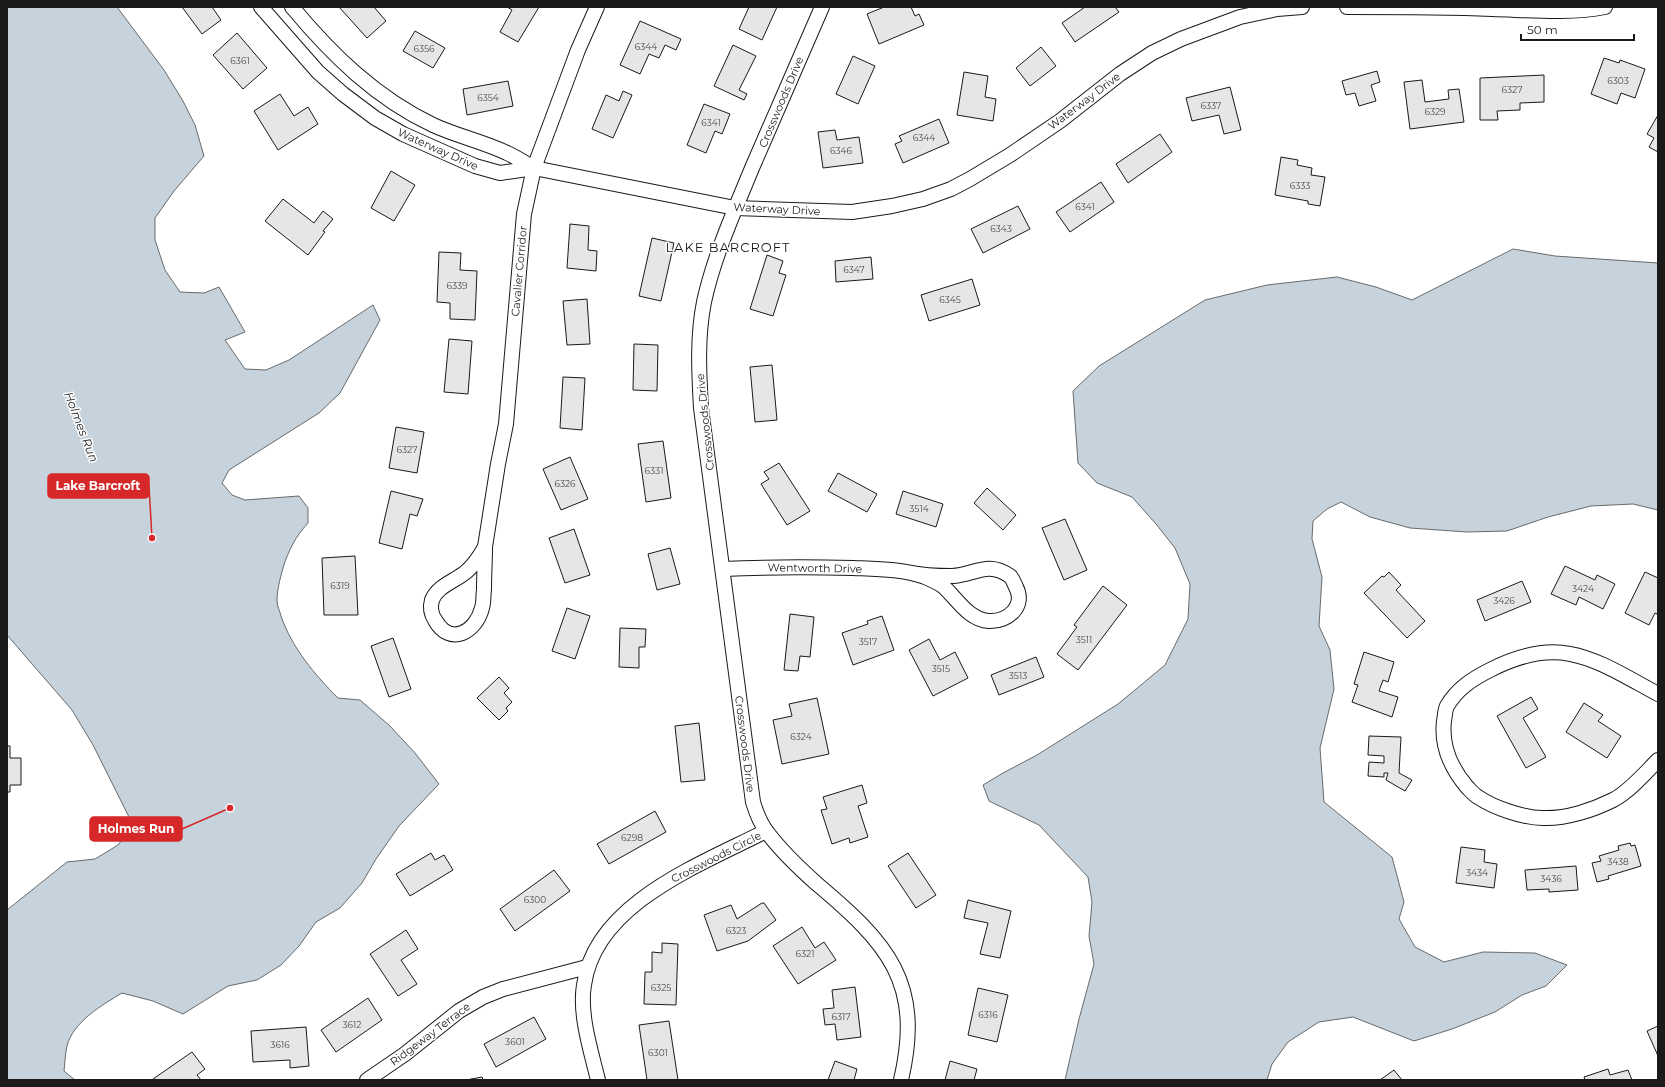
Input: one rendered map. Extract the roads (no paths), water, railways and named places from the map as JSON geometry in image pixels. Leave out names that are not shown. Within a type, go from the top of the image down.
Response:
[{"type":"street","name":"Waterway Drive","points":[[261,7],[318,72],[343,94],[375,118],[403,134],[475,166],[500,173],[534,168],[735,208],[852,212],[892,206],[923,199],[951,189],[1010,155],[1060,121],[1120,74],[1152,54],[1181,39],[1240,17],[1277,9],[1302,7]]},
{"type":"street","points":[[292,7],[317,37],[346,66],[371,88],[401,108],[433,125],[507,153],[534,168]]},
{"type":"street","name":"Cavalier Corridor","points":[[485,547],[478,560],[467,572],[443,586],[433,598],[431,607],[433,617],[438,627],[445,633],[452,635],[460,634],[472,626],[479,618],[483,606],[485,547],[506,424],[524,214],[534,168],[578,50],[597,7]]},
{"type":"street","name":"Crosswoods Drive","points":[[766,832],[758,818],[753,802],[701,408],[699,372],[700,336],[704,303],[710,280],[735,208],[822,7]]},
{"type":"street","points":[[1347,7],[1490,8],[1553,11],[1595,9],[1605,7]]},
{"type":"street","name":"Wentworth Drive","points":[[723,569],[764,567],[836,568],[907,572],[931,576],[955,576],[981,568],[988,568],[1001,571],[1012,578],[1018,590],[1019,600],[1015,611],[1007,618],[988,621],[977,619],[943,587],[925,577],[907,572]]},
{"type":"street","points":[[1658,694],[1599,662],[1569,653],[1541,652],[1504,663],[1474,678],[1456,693],[1446,708],[1443,729],[1446,751],[1457,775],[1477,797],[1506,812],[1543,818],[1580,813],[1614,800],[1658,760]]},
{"type":"street","name":"Crosswoods Circle","points":[[598,1080],[583,1005],[583,986],[587,967],[595,949],[622,916],[640,901],[668,882],[766,832],[798,866],[864,926],[884,948],[894,966],[905,997],[908,1029],[906,1055],[901,1080]]},
{"type":"street","name":"Ridgeway Terrace","points":[[367,1080],[405,1054],[460,1011],[483,997],[503,989],[587,967]]},
{"type":"water","points":[[7,7],[117,7],[164,70],[183,101],[195,125],[204,156],[174,191],[155,218],[155,240],[165,270],[180,292],[204,293],[219,287],[245,332],[225,340],[245,369],[266,370],[289,360],[373,305],[380,320],[340,393],[319,413],[229,470],[222,483],[232,495],[245,500],[299,496],[308,508],[308,523],[296,538],[287,556],[279,584],[277,603],[291,639],[305,660],[338,698],[360,700],[390,726],[415,753],[439,784],[399,826],[376,859],[362,883],[340,908],[316,922],[299,946],[281,965],[257,980],[228,986],[183,1014],[153,1001],[122,993],[89,1015],[75,1029],[70,1037],[65,1055],[64,1071],[75,1080],[7,1080],[7,910],[67,862],[95,859],[118,845],[125,836],[129,817],[93,745],[72,710],[7,635]]},
{"type":"water","points":[[1513,249],[1555,256],[1658,263],[1658,510],[1633,504],[1591,506],[1548,517],[1507,531],[1467,532],[1410,528],[1370,517],[1341,502],[1327,509],[1313,521],[1312,539],[1322,577],[1319,626],[1330,650],[1334,689],[1320,748],[1324,802],[1392,857],[1404,902],[1399,919],[1415,947],[1444,962],[1483,952],[1535,953],[1567,965],[1546,986],[1522,995],[1495,1012],[1452,1029],[1414,1041],[1353,1017],[1319,1022],[1288,1042],[1272,1064],[1267,1080],[1065,1080],[1079,1019],[1094,964],[1089,936],[1092,902],[1088,877],[1039,825],[989,801],[983,785],[1037,755],[1118,704],[1165,665],[1188,619],[1190,584],[1175,548],[1132,497],[1097,483],[1078,463],[1073,391],[1099,366],[1205,300],[1267,285],[1337,277],[1376,287],[1412,300]]},
{"type":"place","name":"Lake Barcroft","points":[[152,538]]},
{"type":"place","name":"Holmes Run","points":[[230,808]]},
{"type":"district","name":"LAKE BARCROFT","points":[[728,247]]}]
